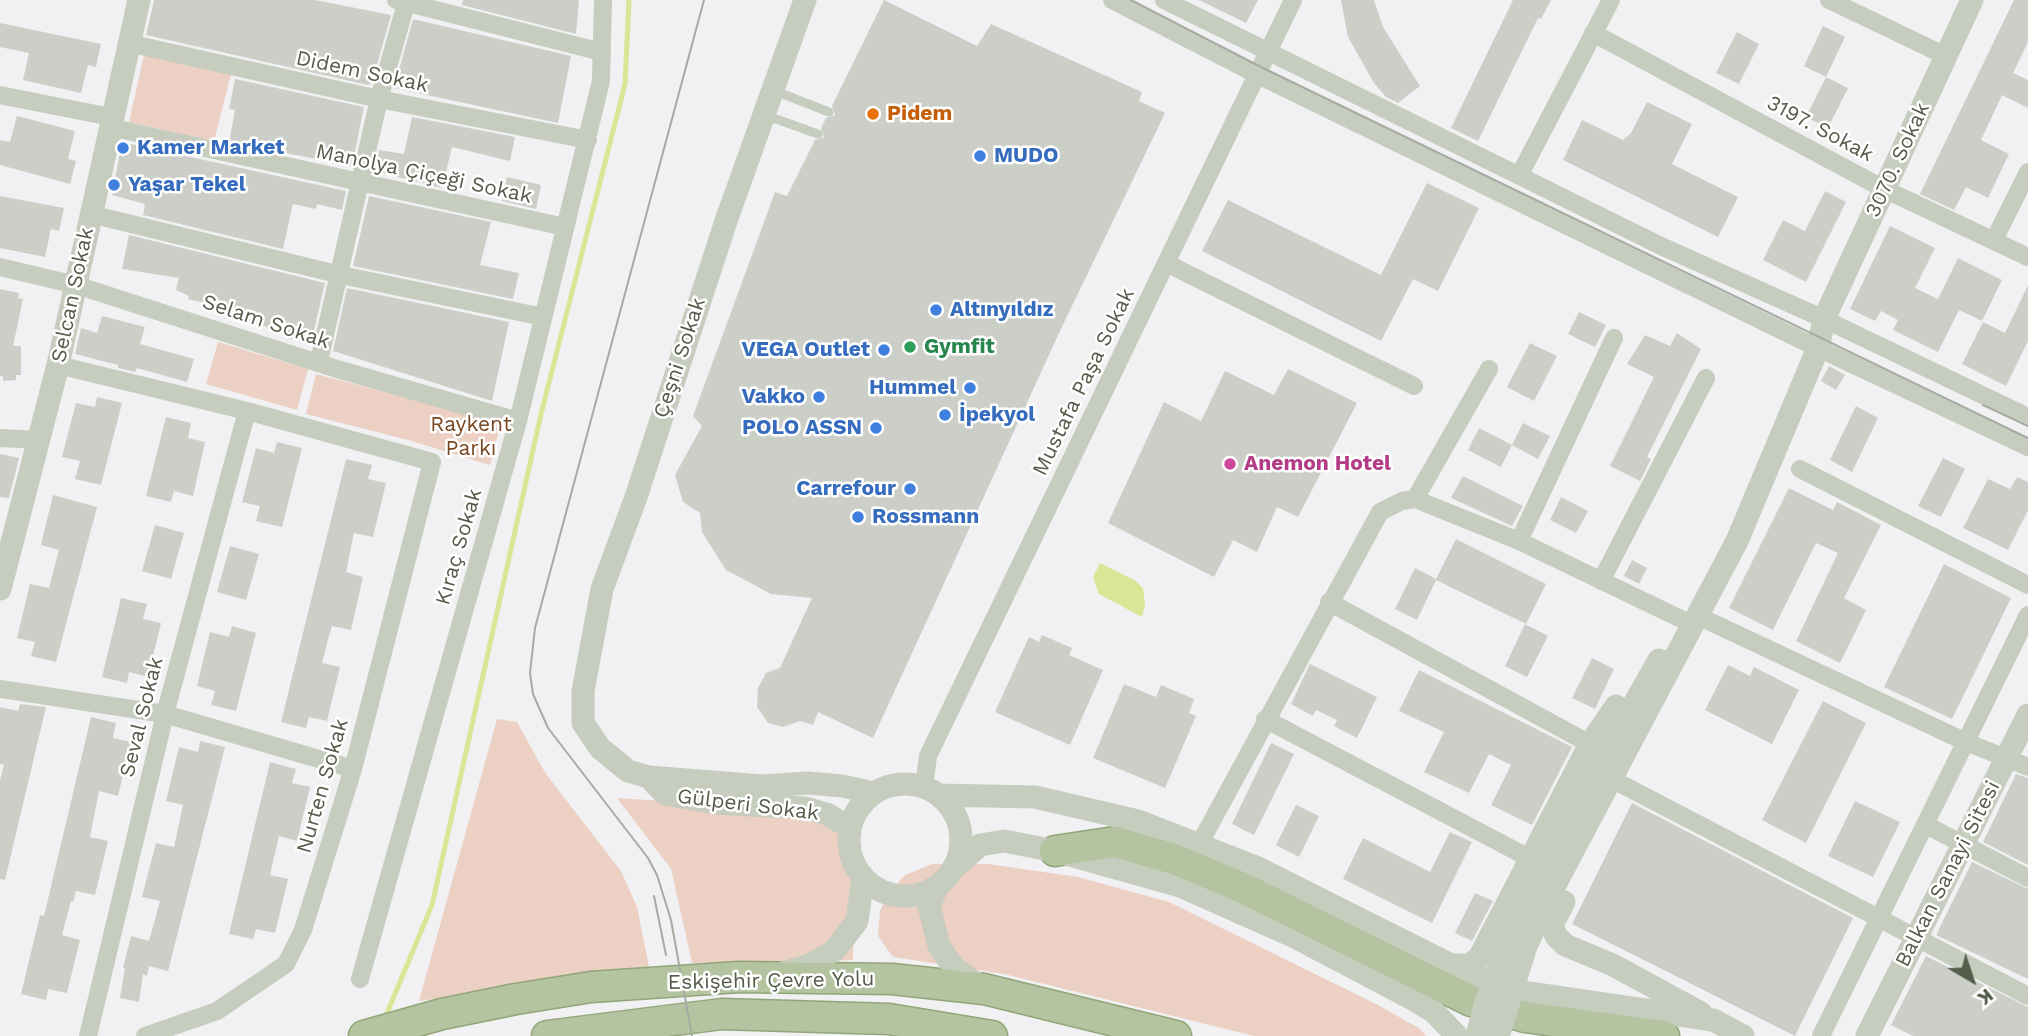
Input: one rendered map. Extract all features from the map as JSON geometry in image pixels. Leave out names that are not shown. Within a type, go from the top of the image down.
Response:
[{"type":"highway","points":[[1055,851],[1115,842],[1174,859],[1255,894],[1471,1001],[1525,1017],[1664,1036]]},
{"type":"highway","name":"Eskişehir Çevre Yolu","points":[[364,1036],[442,1014],[591,987],[770,977],[892,979],[984,989],[1176,1036]]},
{"type":"highway","name":"Eskişehir Çevre Yolu","points":[[547,1036],[722,1014],[889,1019],[992,1036]]},
{"type":"street","name":"Selcan Sokak","points":[[0,589],[5,551],[40,440],[58,365],[139,0]]},
{"type":"street","name":"Kıraç Sokak","points":[[360,979],[518,421],[601,81],[603,0]]},
{"type":"street","name":"Çeşni Sokak","points":[[583,723],[583,691],[603,589],[636,497],[673,375],[805,0]]},
{"type":"street","points":[[1112,0],[1258,75],[2028,447]]},
{"type":"street","points":[[1164,0],[1661,246],[1824,319],[2028,417]]},
{"type":"street","name":"Mustafa Paşa Sokak","points":[[932,791],[928,756],[1293,0]]},
{"type":"street","points":[[1519,176],[1611,0]]},
{"type":"street","points":[[1829,0],[1946,56]]},
{"type":"street","name":"3070. Sokak","points":[[1690,617],[1737,541],[1810,344],[1972,0]]},
{"type":"street","points":[[318,361],[341,275],[403,1],[602,51]]},
{"type":"street","name":"3197. Sokak","points":[[1593,33],[1884,190],[2028,257]]},
{"type":"street","name":"Didem Sokak","points":[[128,43],[379,99],[587,140]]},
{"type":"street","name":"Manolya Çiçeği Sokak","points":[[0,95],[361,184],[565,227]]},
{"type":"street","points":[[1994,240],[2028,172]]},
{"type":"street","points":[[90,214],[341,275],[543,317]]},
{"type":"street","points":[[1166,263],[1414,386]]},
{"type":"street","name":"Selam Sokak","points":[[0,267],[76,285],[337,369],[518,421]]},
{"type":"street","points":[[1519,541],[1614,338]]},
{"type":"street","points":[[58,365],[247,411]]},
{"type":"street","points":[[1415,499],[1489,369]]},
{"type":"street","points":[[1601,581],[1706,379]]},
{"type":"street","name":"Nurten Sokak","points":[[145,1036],[217,1011],[286,964],[303,930],[353,769],[432,462],[247,411]]},
{"type":"street","name":"Seval Sokak","points":[[88,1036],[165,714],[247,411]]},
{"type":"street","points":[[0,438],[40,440]]},
{"type":"street","points":[[1800,469],[2028,585]]},
{"type":"street","points":[[1200,843],[1329,601],[1380,512],[1402,501],[1415,499],[1519,541],[1601,581],[1690,617],[1966,743],[2018,762]]},
{"type":"street","points":[[1329,601],[1590,744]]},
{"type":"street","points":[[1821,1036],[2028,615]]},
{"type":"street","points":[[1498,1036],[1518,944],[1574,810],[1657,665],[1690,617]]},
{"type":"street","points":[[1690,617],[1623,785],[1552,925],[1556,936],[1565,945],[1613,965],[1743,1036]]},
{"type":"street","points":[[1448,965],[1469,965],[1479,958],[1590,744],[1629,687],[1657,665]]},
{"type":"street","points":[[0,688],[165,714],[353,769]]},
{"type":"street","points":[[1477,1036],[1486,1001],[1557,881],[1658,694]]},
{"type":"street","name":"Balkan Sanayi Sitesi","points":[[1870,1035],[1915,937],[1964,846],[2018,762],[2028,715]]},
{"type":"street","points":[[1265,719],[1531,859]]},
{"type":"street","name":"Gülperi Sokak","points":[[583,723],[600,748],[628,771],[649,777],[762,786],[808,783],[842,786],[874,793]]},
{"type":"street","name":"Gülperi Sokak","points":[[649,777],[665,794],[715,803],[805,808],[827,814],[850,828]]},
{"type":"street","points":[[937,887],[912,896],[885,893],[863,878],[851,855],[850,828],[859,808],[874,793],[898,784],[932,791],[1056,801],[1138,821],[1200,843],[1258,868],[1448,965],[1522,992],[1713,1020]]},
{"type":"street","points":[[1623,785],[2028,996]]},
{"type":"street","points":[[932,791],[956,816],[962,841],[955,867]]},
{"type":"street","points":[[1926,825],[2028,878]]},
{"type":"street","points":[[984,989],[954,968],[939,946],[929,906],[937,887],[980,845],[1004,842],[1055,851],[1180,886],[1237,909],[1411,998],[1434,1012],[1457,1036]]},
{"type":"street","points":[[770,977],[810,964],[835,950],[857,921],[863,878]]},
{"type":"lane","points":[[772,90],[829,112]]},
{"type":"lane","points":[[763,115],[818,134]]},
{"type":"green space","points":[[144,55],[231,74],[214,141],[129,122]]},
{"type":"green space","points":[[218,342],[308,369],[297,410],[206,384]]},
{"type":"green space","name":"Raykent Parkı","points":[[316,374],[501,423],[490,465],[408,440],[306,414]]},
{"type":"green space","points":[[497,719],[517,722],[546,774],[621,871],[637,907],[649,967],[419,1001]]},
{"type":"green space","points":[[617,798],[828,812],[850,821],[855,851],[853,960],[692,963],[671,869]]},
{"type":"green space","points":[[932,864],[988,864],[1078,877],[1169,902],[1376,1004],[1419,1028],[1426,1036],[1254,1036],[1004,974],[893,957],[878,936],[880,911],[888,894],[905,875]]},
{"type":"shaded area","points":[[1100,563],[1134,580],[1143,588],[1145,605],[1142,617],[1099,594],[1093,577]]},
{"type":"building","points":[[154,0],[315,0],[391,15],[372,83],[368,85],[146,35]]},
{"type":"building","points":[[463,0],[579,0],[576,34],[462,5]]},
{"type":"building","name":"VEGA Outlet","points":[[884,0],[977,46],[991,24],[1142,92],[1139,101],[1165,113],[1060,331],[873,738],[818,712],[813,725],[800,721],[783,727],[768,723],[757,707],[758,688],[766,673],[780,668],[812,598],[771,594],[726,570],[702,532],[700,513],[683,502],[675,475],[702,426],[693,416],[775,192],[787,196],[815,140],[824,137],[821,128],[826,118],[835,115],[832,106]]},
{"type":"building","points":[[1199,0],[1258,0],[1246,23]]},
{"type":"building","points":[[1341,0],[1374,0],[1383,27],[1420,86],[1398,103],[1386,97],[1374,83],[1348,37]]},
{"type":"building","points":[[1513,0],[1551,0],[1541,19],[1538,18],[1478,141],[1451,128]]},
{"type":"building","points":[[2014,0],[2028,0],[2028,42],[2013,73],[2028,80],[2028,108],[2002,95],[1981,140],[2009,154],[1988,198],[1966,187],[1954,210],[1920,194]]},
{"type":"building","points":[[413,19],[571,56],[558,123],[394,88]]},
{"type":"building","points":[[0,23],[101,44],[96,67],[88,65],[81,93],[23,80],[29,53],[0,47]]},
{"type":"building","points":[[1823,26],[1845,37],[1826,77],[1804,66]]},
{"type":"building","points":[[1737,32],[1759,44],[1739,84],[1716,73]]},
{"type":"building","points":[[1826,77],[1848,88],[1828,128],[1806,117]]},
{"type":"building","points":[[235,79],[364,107],[352,166],[229,142],[235,110],[229,109]]},
{"type":"building","points":[[1647,102],[1692,124],[1672,164],[1738,197],[1718,237],[1563,160],[1582,120],[1623,140],[1631,133]]},
{"type":"building","points":[[17,116],[75,131],[68,159],[76,161],[70,184],[0,165],[0,140],[10,142]]},
{"type":"building","points":[[412,117],[515,137],[510,161],[452,147],[442,188],[374,171],[379,150],[404,154]]},
{"type":"building","points":[[122,142],[346,191],[342,210],[317,204],[316,209],[293,204],[283,249],[143,215],[145,204],[112,195]]},
{"type":"building","points":[[507,177],[541,185],[536,209],[502,201]]},
{"type":"building","points":[[1427,183],[1479,208],[1438,291],[1413,279],[1381,341],[1202,251],[1228,200],[1381,275]]},
{"type":"building","points":[[1825,191],[1846,202],[1806,282],[1763,260],[1783,220],[1805,231]]},
{"type":"building","points":[[0,196],[64,208],[59,231],[51,229],[45,257],[0,248]]},
{"type":"building","points":[[369,196],[491,222],[480,265],[519,273],[513,299],[353,266]]},
{"type":"building","points":[[1890,226],[1935,248],[1915,288],[1938,299],[1958,258],[2002,280],[1982,321],[1959,310],[1938,352],[1893,330],[1898,320],[1881,311],[1875,321],[1850,309]]},
{"type":"building","points":[[129,235],[325,283],[311,343],[287,338],[287,335],[188,299],[189,296],[176,290],[179,278],[122,269]]},
{"type":"building","points":[[2028,285],[2028,341],[2006,386],[1962,364],[1983,322],[2005,333]]},
{"type":"building","points":[[347,288],[509,322],[492,401],[333,351]]},
{"type":"building","points":[[0,289],[19,293],[18,298],[23,299],[13,346],[21,346],[21,375],[16,375],[16,380],[3,381],[3,376],[0,376]]},
{"type":"building","points":[[1579,312],[1606,325],[1595,347],[1568,334]]},
{"type":"building","points":[[102,316],[145,327],[140,344],[194,359],[187,382],[137,368],[135,372],[118,368],[118,365],[75,354],[81,328],[97,333]]},
{"type":"building","points":[[1677,333],[1701,349],[1647,457],[1651,459],[1640,481],[1610,466],[1654,377],[1627,364],[1645,335],[1670,346]]},
{"type":"building","points":[[1530,343],[1557,356],[1534,401],[1507,387]]},
{"type":"building","points":[[1829,366],[1845,375],[1836,390],[1821,381]]},
{"type":"building","name":"Anemon Hotel","points":[[1288,369],[1357,403],[1298,517],[1277,507],[1257,552],[1233,540],[1214,577],[1108,523],[1164,402],[1201,421],[1225,371],[1274,395]]},
{"type":"building","points":[[97,397],[122,403],[101,485],[75,479],[80,461],[62,457],[76,403],[95,407]]},
{"type":"building","points":[[1856,406],[1878,418],[1852,472],[1830,460]]},
{"type":"building","points":[[166,417],[191,423],[188,438],[205,442],[193,496],[174,491],[171,502],[146,496]]},
{"type":"building","points":[[1523,423],[1550,436],[1538,459],[1512,445]]},
{"type":"building","points":[[1479,428],[1512,445],[1501,467],[1468,450]]},
{"type":"building","points":[[277,442],[302,448],[282,527],[256,521],[260,506],[242,502],[256,448],[274,453]]},
{"type":"building","points":[[0,454],[19,458],[9,498],[0,497]]},
{"type":"building","points":[[1943,458],[1965,469],[1941,517],[1918,506]]},
{"type":"building","points":[[346,459],[372,465],[368,479],[386,483],[373,537],[354,533],[346,572],[363,577],[351,630],[332,626],[322,663],[340,667],[327,721],[309,717],[306,728],[281,722]]},
{"type":"building","points":[[1463,476],[1523,506],[1512,526],[1451,498]]},
{"type":"building","points":[[2017,477],[2028,482],[2028,510],[2008,550],[1963,528],[1988,479],[2010,489]]},
{"type":"building","points":[[1789,488],[1833,510],[1837,502],[1881,525],[1844,598],[1866,610],[1840,663],[1796,641],[1838,553],[1816,543],[1773,630],[1729,608]]},
{"type":"building","points":[[53,495],[97,507],[56,662],[31,656],[35,642],[17,638],[30,584],[49,588],[59,550],[41,545]]},
{"type":"building","points":[[1561,497],[1588,511],[1576,533],[1550,520]]},
{"type":"building","points":[[155,525],[184,533],[171,579],[142,571]]},
{"type":"building","points":[[1456,539],[1546,584],[1526,624],[1436,580],[1417,620],[1395,609],[1415,568],[1436,579]]},
{"type":"building","points":[[230,546],[259,554],[246,600],[217,592]]},
{"type":"building","points":[[1632,560],[1647,568],[1639,584],[1624,576]]},
{"type":"building","points":[[1944,564],[2011,598],[1952,719],[1884,687]]},
{"type":"building","points":[[121,598],[147,604],[143,619],[161,623],[148,677],[129,672],[127,683],[102,677]]},
{"type":"building","points":[[1525,624],[1548,636],[1527,677],[1505,666]]},
{"type":"building","points":[[232,626],[256,633],[236,711],[211,705],[215,691],[197,686],[210,632],[229,637]]},
{"type":"building","points":[[1042,635],[1072,648],[1069,655],[1103,670],[1070,745],[995,712],[1029,637],[1039,642]]},
{"type":"building","points":[[1592,658],[1614,669],[1595,709],[1572,698]]},
{"type":"building","points":[[1310,664],[1377,697],[1357,738],[1334,726],[1337,720],[1316,710],[1313,716],[1291,704]]},
{"type":"building","points":[[1728,665],[1750,676],[1754,667],[1799,690],[1772,744],[1705,710]]},
{"type":"building","points":[[1419,670],[1572,747],[1532,825],[1491,805],[1511,765],[1489,754],[1469,793],[1424,772],[1444,732],[1399,711]]},
{"type":"building","points":[[1124,684],[1156,697],[1161,685],[1194,699],[1189,713],[1196,716],[1165,788],[1093,758]]},
{"type":"building","points":[[1823,701],[1866,723],[1806,843],[1762,820]]},
{"type":"building","points":[[20,704],[46,707],[5,880],[0,879],[0,781],[4,765],[0,764],[0,707],[18,711]]},
{"type":"building","points":[[91,717],[116,723],[113,738],[131,742],[118,796],[99,791],[90,837],[108,841],[95,895],[76,891],[62,935],[80,940],[67,993],[48,989],[46,1000],[21,994],[40,915],[44,916]]},
{"type":"building","points":[[200,741],[225,747],[168,971],[149,966],[147,976],[143,974],[139,1002],[120,998],[123,968],[131,936],[149,941],[160,901],[142,897],[156,843],[174,847],[183,805],[166,801],[179,747],[198,752]]},
{"type":"building","points":[[1271,743],[1294,754],[1254,835],[1232,824]]},
{"type":"building","points":[[270,762],[296,769],[292,783],[310,787],[297,841],[279,836],[270,875],[288,879],[275,933],[256,929],[253,939],[229,934]]},
{"type":"building","points":[[2016,774],[2028,778],[2028,865],[1983,842]]},
{"type":"building","points":[[1855,801],[1900,822],[1873,877],[1828,856]]},
{"type":"building","points":[[1632,803],[1853,918],[1795,1036],[1572,924]]},
{"type":"building","points":[[1296,805],[1319,816],[1299,857],[1276,845]]},
{"type":"building","points":[[1450,832],[1472,842],[1432,923],[1343,879],[1363,838],[1430,872]]},
{"type":"building","points":[[1972,862],[2028,889],[2028,979],[1936,935]]},
{"type":"building","points":[[1475,893],[1493,901],[1472,941],[1455,933]]},
{"type":"building","points":[[1926,956],[2028,1007],[2028,1036],[1913,1036],[1891,1025]]},
{"type":"waterway","points":[[385,1018],[432,905],[541,414],[625,84],[629,0]]},
{"type":"tram line","points":[[692,1036],[671,920],[657,875],[648,858],[548,728],[533,694],[530,673],[535,628],[704,0]]},
{"type":"tram line","points":[[1131,0],[1261,67],[2028,438]]},
{"type":"tram line","points":[[1983,405],[2028,426]]},
{"type":"tram line","points":[[654,896],[666,955]]},
{"type":"place","name":"Pidem","points":[[873,114]]},
{"type":"place","name":"Kamer Market","points":[[123,148]]},
{"type":"place","name":"MUDO","points":[[980,156]]},
{"type":"place","name":"Yaşar Tekel","points":[[114,185]]},
{"type":"place","name":"Altınyıldız","points":[[936,310]]},
{"type":"place","name":"Gymfit","points":[[910,347]]},
{"type":"place","name":"VEGA Outlet","points":[[884,350]]},
{"type":"place","name":"Hummel","points":[[970,388]]},
{"type":"place","name":"Vakko","points":[[819,397]]},
{"type":"place","name":"İpekyol","points":[[945,415]]},
{"type":"place","name":"POLO ASSN","points":[[876,428]]},
{"type":"place","name":"Anemon Hotel","points":[[1230,464]]},
{"type":"place","name":"Carrefour","points":[[910,489]]},
{"type":"place","name":"Rossmann","points":[[858,517]]}]
